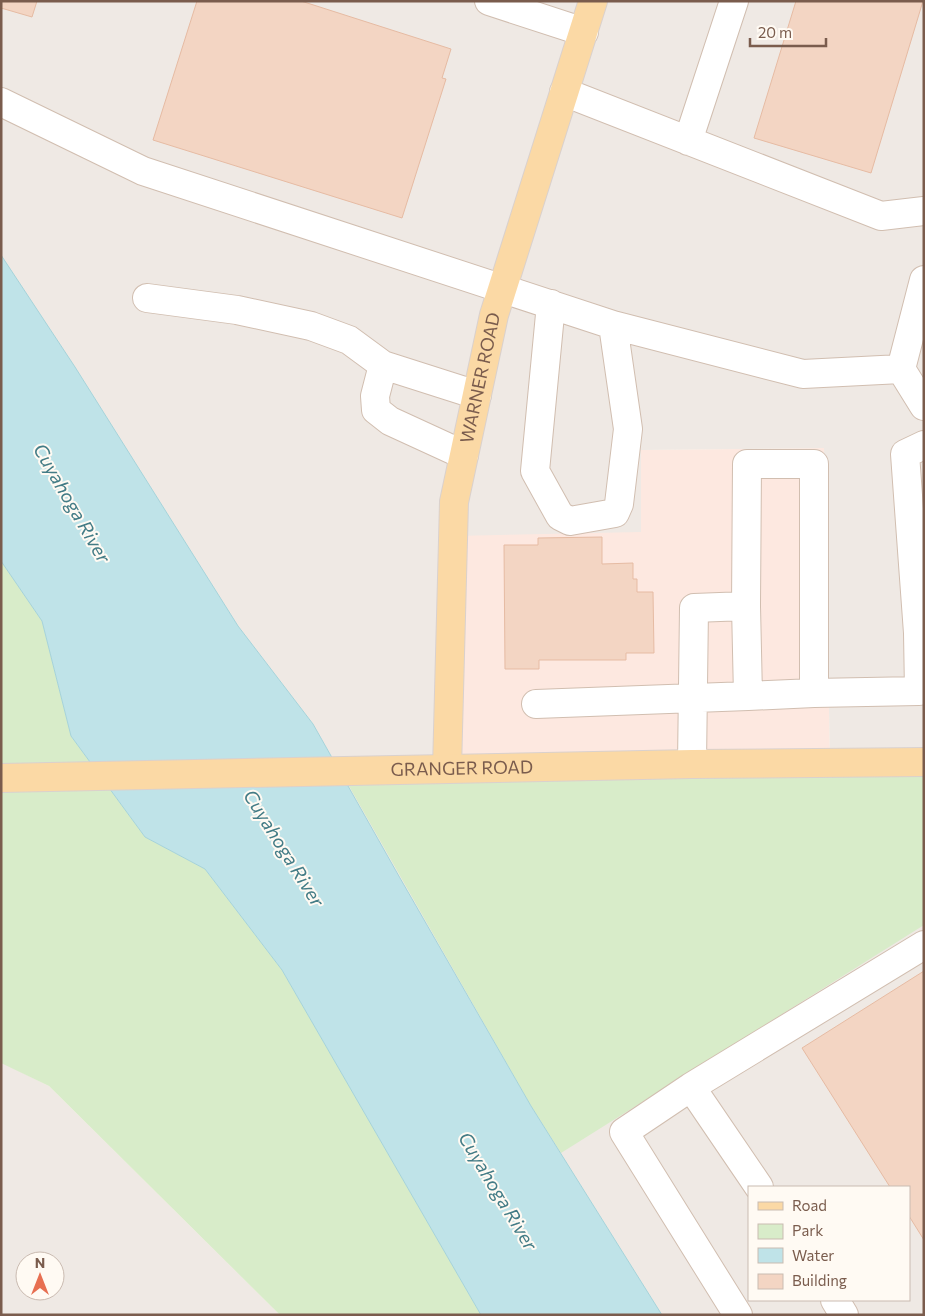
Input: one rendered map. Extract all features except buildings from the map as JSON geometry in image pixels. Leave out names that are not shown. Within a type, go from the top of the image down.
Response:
[{"type":"main road","name":"WARNER ROAD","points":[[447,769],[454,502],[494,315],[593,1]]},
{"type":"main road","name":"GRANGER ROAD","points":[[1,778],[692,764],[924,762]]},
{"type":"lane","points":[[489,1],[584,32]]},
{"type":"lane","points":[[688,141],[734,1]]},
{"type":"lane","points":[[564,92],[881,216],[924,211]]},
{"type":"lane","points":[[1,102],[143,171],[613,325],[803,374],[901,369]]},
{"type":"lane","points":[[924,280],[901,369],[924,406]]},
{"type":"lane","points":[[147,298],[237,310],[311,326],[349,340],[383,365],[477,395]]},
{"type":"lane","points":[[550,304],[535,471],[560,516],[570,521],[615,513],[619,504],[628,429],[613,325]]},
{"type":"lane","points":[[383,365],[375,396],[376,410],[390,421],[464,455]]},
{"type":"lane","points":[[536,704],[814,693],[919,691],[921,633],[905,454],[924,445]]},
{"type":"lane","points":[[748,696],[746,606],[747,464],[814,464],[814,693]]},
{"type":"lane","points":[[692,764],[694,608],[746,606]]},
{"type":"lane","points":[[738,1315],[624,1132],[692,1087],[924,945]]},
{"type":"lane","points":[[692,1087],[758,1186]]},
{"type":"lane","points":[[836,1301],[844,1315]]},
{"type":"shaded area","points":[[1,1],[924,1],[924,1315],[662,1315],[531,1106],[313,724],[238,626],[75,367],[1,255]],"holes":[[[824,448],[830,762],[447,769],[453,536],[641,532],[641,450]]]},
{"type":"shaded area","points":[[824,448],[830,762],[447,769],[453,536],[641,450]]},
{"type":"shaded area","points":[[1,1062],[49,1086],[280,1315],[1,1315]]},
{"type":"green space","points":[[1,561],[42,621],[71,736],[145,837],[205,869],[282,970],[481,1315],[280,1315],[49,1086],[1,1063]]},
{"type":"green space","points":[[924,762],[924,925],[561,1153],[531,1106],[341,772]]},
{"type":"water","name":"Cuyahoga River","points":[[1,255],[75,367],[238,626],[313,724],[531,1106],[662,1315],[481,1315],[282,970],[205,869],[145,837],[71,736],[42,621],[1,561]]}]
